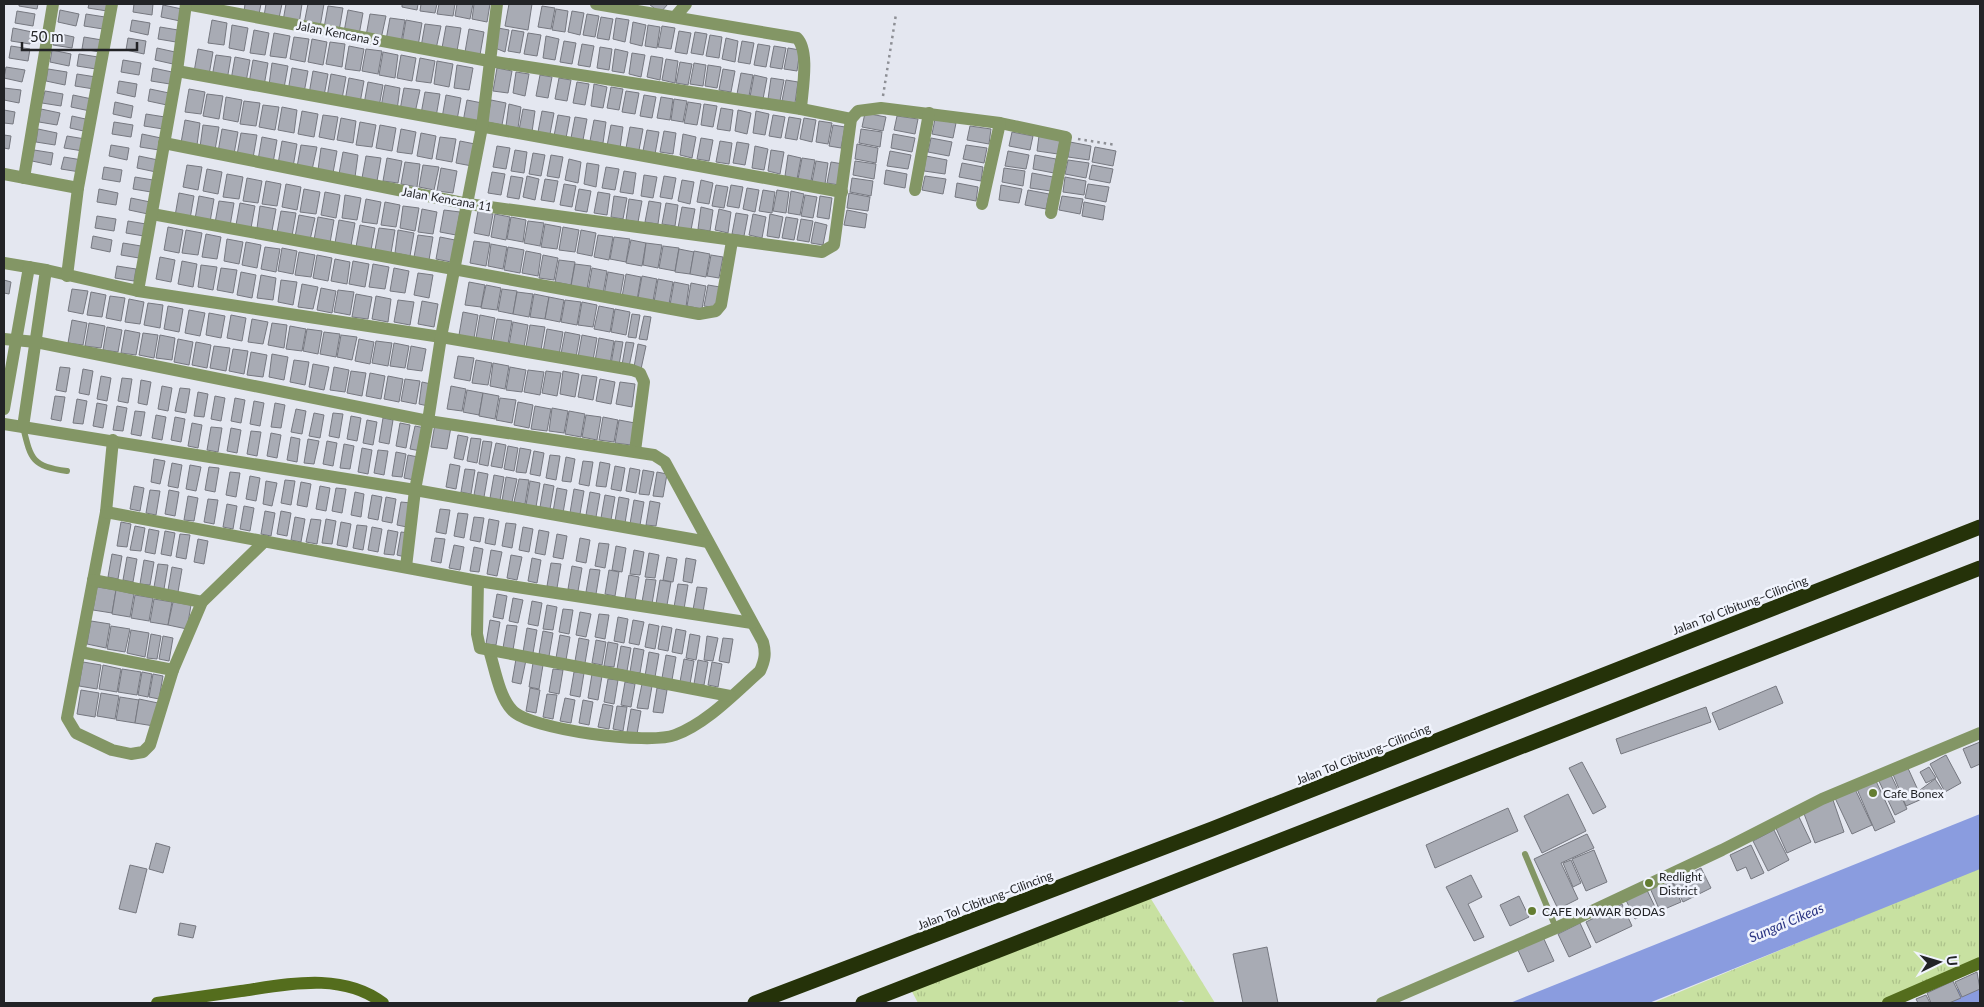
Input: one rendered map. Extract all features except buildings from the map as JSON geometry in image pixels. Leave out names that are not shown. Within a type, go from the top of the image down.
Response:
[{"type":"highway","name":"Jalan Tol Cibitung–Cilincing","points":[[755,1003],[1212,830],[1980,527]]},
{"type":"highway","points":[[863,1003],[1157,891],[1980,568]]},
{"type":"street","points":[[24,178],[53,4]]},
{"type":"street","points":[[67,276],[78,188],[112,4]]},
{"type":"street","points":[[138,291],[177,71],[186,4]]},
{"type":"street","name":"Jalan Kencana 5","points":[[186,4],[489,61],[801,109],[851,119]]},
{"type":"street","points":[[406,567],[415,490],[441,337],[482,127],[497,4]]},
{"type":"street","points":[[596,4],[797,38],[802,43],[804,53],[801,109]]},
{"type":"street","points":[[676,17],[686,4]]},
{"type":"street","points":[[177,71],[842,192]]},
{"type":"street","points":[[851,119],[858,111],[881,108],[1000,123],[1066,136],[1051,212]]},
{"type":"street","points":[[915,190],[929,113]]},
{"type":"street","name":"Jalan Kencana 11","points":[[164,143],[468,204],[811,252],[829,249],[834,245],[851,119]]},
{"type":"street","points":[[982,204],[1000,123]]},
{"type":"street","points":[[4,174],[78,188]]},
{"type":"street","points":[[152,214],[706,314],[716,312],[720,305],[732,241]]},
{"type":"street","points":[[4,263],[46,270],[138,291],[441,337],[640,373],[644,382],[635,452]]},
{"type":"street","points":[[4,409],[10,340],[29,268]]},
{"type":"street","points":[[23,428],[46,270]]},
{"type":"street","points":[[10,340],[36,342],[428,421],[654,455],[665,462],[764,642],[765,660],[760,671],[704,718],[677,735],[665,739],[627,738],[549,727],[530,721],[512,710],[505,701],[489,650]]},
{"type":"street","points":[[4,424],[415,490],[708,542]]},
{"type":"street","points":[[113,440],[106,512],[68,718],[76,733],[112,750],[130,754],[143,752],[150,745],[173,670],[202,602],[265,542]]},
{"type":"street","points":[[106,512],[478,582],[752,623]]},
{"type":"street","points":[[93,580],[202,602]]},
{"type":"street","points":[[478,582],[477,643],[480,648],[730,696]]},
{"type":"street","points":[[80,652],[173,670]]},
{"type":"street","points":[[1382,1003],[1556,928],[1722,850],[1822,799],[1980,734]]},
{"type":"street","points":[[1888,1003],[1980,964]]},
{"type":"street","points":[[157,1003],[296,982],[348,986],[372,995],[383,1003]]},
{"type":"lane","points":[[23,428],[30,455],[36,463],[44,467],[66,471]]},
{"type":"lane","points":[[1525,854],[1556,928]]},
{"type":"path","points":[[881,108],[896,14]]},
{"type":"path","points":[[1066,136],[1116,145]]},
{"type":"green space","points":[[1980,867],[1980,965],[1892,1003],[1653,1003]]},
{"type":"green space","points":[[1148,894],[1215,1003],[1187,1003],[1181,1000],[1175,1003],[918,1003],[909,986]]},
{"type":"water","name":"Sungai Cikeas","points":[[1980,814],[1980,869],[1649,1003],[1510,1003]]},
{"type":"waterway","points":[[1960,1003],[1980,994]]},
{"type":"place","name":"Cafe Bonex","points":[[1873,793]]},
{"type":"place","name":"Redlight District","points":[[1649,883]]},
{"type":"place","name":"CAFE MAWAR BODAS","points":[[1532,911]]}]
